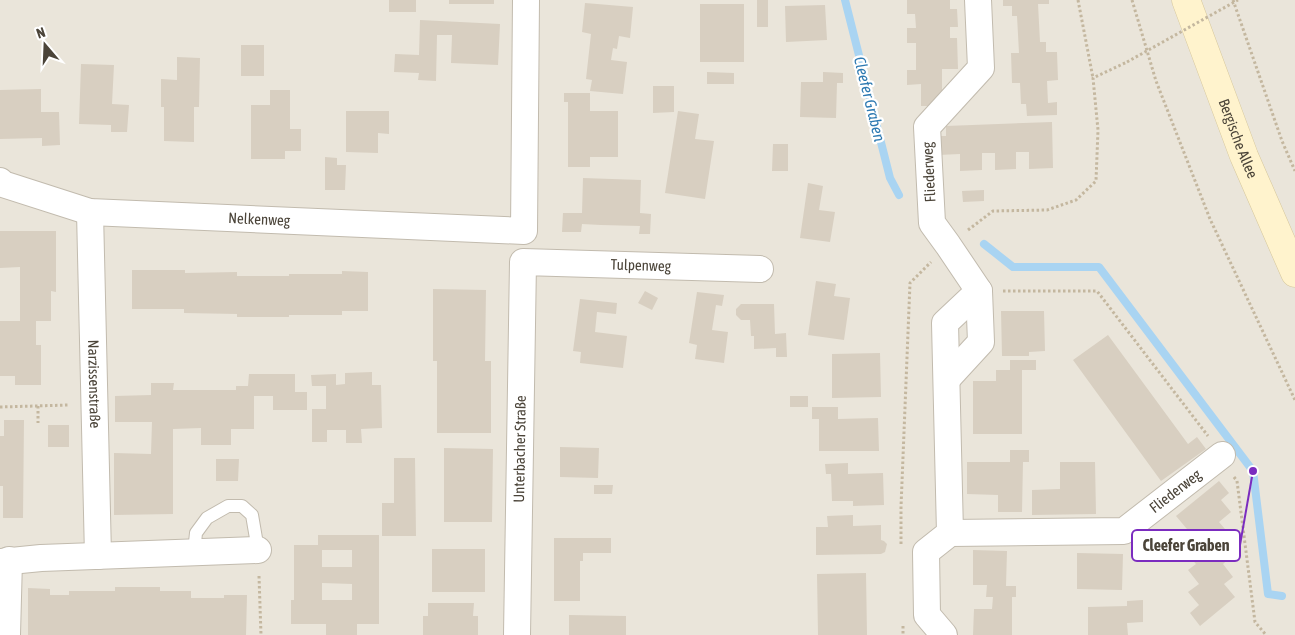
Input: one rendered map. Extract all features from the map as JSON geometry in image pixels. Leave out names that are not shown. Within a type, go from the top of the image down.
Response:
[{"type":"main road","name":"Bergische Allee","points":[[1186,0],[1244,156],[1295,274]]},
{"type":"street","name":"Nelkenweg","points":[[0,181],[3,184],[90,212],[524,231],[526,0]]},
{"type":"street","name":"Fliederweg","points":[[978,0],[981,68],[927,127],[932,223],[979,291]]},
{"type":"street","name":"Narzissenstraße","points":[[90,212],[98,556]]},
{"type":"street","name":"Tulpenweg","points":[[523,262],[760,269]]},
{"type":"street","name":"Unterbacher Straße","points":[[517,635],[523,262]]},
{"type":"street","points":[[947,379],[982,342],[979,291]]},
{"type":"street","points":[[944,635],[927,615],[926,552],[950,533],[945,323],[979,291]]},
{"type":"street","name":"Fliederweg","points":[[950,533],[1124,531],[1222,455]]},
{"type":"street","points":[[8,635],[4,561],[258,550]]},
{"type":"lane","points":[[194,552],[196,534],[208,518],[228,506],[242,506],[252,515],[258,550]]},
{"type":"path","points":[[1078,0],[1093,78]]},
{"type":"path","points":[[1132,0],[1156,81],[1210,218],[1295,400]]},
{"type":"path","points":[[1233,0],[1282,141],[1295,171]]},
{"type":"path","points":[[1127,62],[1238,0]]},
{"type":"path","points":[[979,291],[1097,291],[1222,455],[1237,481],[1255,622],[1266,635]]},
{"type":"path","points":[[0,407],[95,404]]},
{"type":"path","points":[[38,406],[38,423]]},
{"type":"path","points":[[258,550],[261,635]]},
{"type":"shaded area","points":[[0,0],[1295,0],[1295,635],[0,635]]},
{"type":"building","points":[[389,0],[416,0],[416,12],[389,12]]},
{"type":"building","points":[[449,0],[494,0],[494,4],[449,4]]},
{"type":"building","points":[[757,0],[768,0],[768,27],[757,27]]},
{"type":"building","points":[[907,0],[950,0],[950,9],[957,9],[958,27],[950,27],[950,38],[957,38],[958,69],[942,69],[942,94],[930,106],[921,106],[921,84],[907,85],[907,70],[916,70],[916,43],[907,43],[907,28],[916,28],[915,14],[907,14]]},
{"type":"building","points":[[1003,0],[1049,0],[1049,4],[1038,4],[1040,42],[1046,42],[1046,52],[1057,52],[1058,80],[1047,81],[1048,103],[1057,102],[1057,115],[1027,116],[1026,104],[1021,104],[1020,83],[1012,83],[1011,53],[1019,53],[1017,16],[1012,16],[1012,6],[1003,6]]},
{"type":"building","points":[[585,3],[633,7],[630,38],[619,36],[617,49],[613,48],[611,60],[627,62],[623,94],[590,91],[592,80],[586,79],[591,34],[582,32]]},
{"type":"building","points":[[700,4],[744,4],[744,62],[700,62]]},
{"type":"building","points":[[825,5],[827,40],[786,42],[785,6]]},
{"type":"building","points":[[420,20],[500,24],[498,65],[451,63],[452,35],[437,35],[436,81],[418,80],[419,73],[394,72],[395,54],[419,55]]},
{"type":"building","points":[[241,45],[264,45],[264,76],[241,76]]},
{"type":"building","points":[[177,57],[200,58],[199,107],[194,107],[194,142],[164,141],[164,107],[161,107],[161,79],[177,80]]},
{"type":"building","points":[[81,64],[114,65],[112,104],[129,105],[127,132],[111,132],[111,125],[79,124]]},
{"type":"building","points":[[707,72],[734,73],[734,84],[707,84]]},
{"type":"building","points":[[823,72],[843,73],[843,83],[837,83],[836,118],[800,117],[801,82],[823,82]]},
{"type":"building","points":[[653,86],[674,86],[674,112],[653,113]]},
{"type":"building","points":[[41,89],[41,112],[59,112],[60,145],[42,146],[42,138],[0,139],[0,90]]},
{"type":"building","points":[[270,90],[290,90],[290,129],[301,129],[301,151],[285,151],[285,159],[251,159],[251,105],[270,105]]},
{"type":"building","points":[[564,93],[590,93],[590,111],[618,111],[618,157],[590,157],[590,167],[568,167],[568,102],[564,102]]},
{"type":"building","points":[[346,111],[389,111],[389,134],[378,133],[378,153],[346,152]]},
{"type":"building","points":[[678,111],[699,114],[695,139],[714,141],[705,199],[665,193]]},
{"type":"building","points":[[1052,122],[1053,168],[1029,169],[1029,152],[1016,152],[1016,169],[995,170],[995,153],[982,153],[982,170],[960,171],[960,154],[938,155],[937,136],[946,136],[946,126]]},
{"type":"building","points":[[773,144],[788,144],[788,171],[772,171]]},
{"type":"building","points":[[325,157],[337,158],[337,165],[346,165],[345,190],[325,190]]},
{"type":"building","points":[[583,178],[641,180],[640,213],[651,214],[650,234],[639,234],[640,226],[582,224],[581,232],[562,232],[563,213],[582,213]]},
{"type":"building","points":[[808,183],[823,186],[819,210],[835,212],[830,242],[800,238]]},
{"type":"building","points":[[984,190],[984,201],[963,202],[962,191]]},
{"type":"building","points":[[0,231],[56,231],[56,292],[51,291],[51,321],[36,321],[36,345],[41,345],[41,385],[15,385],[15,376],[0,376],[0,321],[20,321],[20,267],[0,268]]},
{"type":"building","points":[[132,270],[185,270],[185,273],[237,272],[237,276],[342,274],[342,271],[368,272],[368,311],[342,311],[342,315],[237,317],[237,314],[184,313],[184,309],[132,309]]},
{"type":"building","points":[[816,281],[836,284],[834,296],[850,298],[844,340],[808,335]]},
{"type":"building","points":[[433,289],[486,290],[485,361],[491,361],[491,433],[437,433],[437,361],[433,361]]},
{"type":"building","points":[[645,291],[658,298],[652,310],[638,303]]},
{"type":"building","points":[[697,292],[724,295],[722,306],[716,305],[712,330],[728,332],[724,363],[695,359],[697,345],[689,343]]},
{"type":"building","points":[[580,299],[617,303],[616,314],[597,312],[595,332],[627,336],[623,368],[580,363],[581,352],[573,351]]},
{"type":"building","points":[[741,304],[774,304],[775,334],[786,333],[787,357],[776,357],[776,348],[754,349],[754,336],[751,336],[750,320],[741,320],[736,315],[736,309]]},
{"type":"building","points":[[1001,311],[1044,311],[1045,351],[1029,352],[1029,356],[1002,356]]},
{"type":"building","points":[[1108,335],[1188,444],[1197,437],[1206,449],[1161,481],[1073,360]]},
{"type":"building","points":[[880,353],[881,397],[832,398],[832,354]]},
{"type":"building","points":[[1010,360],[1036,360],[1036,370],[1022,370],[1022,434],[973,434],[973,381],[996,381],[996,370],[1010,370]]},
{"type":"building","points":[[372,372],[372,385],[381,385],[382,428],[361,429],[362,443],[346,443],[346,430],[327,430],[327,442],[312,442],[312,409],[326,409],[326,386],[312,386],[311,375],[336,374],[336,385],[345,384],[345,373]]},
{"type":"building","points":[[249,374],[295,374],[295,392],[307,392],[307,410],[273,410],[273,396],[254,396],[254,429],[231,429],[231,445],[201,445],[201,428],[173,429],[173,514],[114,515],[114,453],[151,454],[152,422],[115,422],[115,396],[151,395],[151,383],[174,383],[173,390],[236,390],[236,386],[248,386]]},
{"type":"building","points":[[790,396],[808,396],[808,407],[790,407]]},
{"type":"building","points":[[812,407],[838,407],[838,419],[878,418],[879,451],[819,451],[819,419],[812,419]]},
{"type":"building","points":[[4,420],[24,420],[23,518],[3,518],[3,486],[0,486],[0,436],[4,436]]},
{"type":"building","points":[[48,425],[69,425],[69,447],[48,447]]},
{"type":"building","points":[[560,447],[599,448],[598,478],[560,477]]},
{"type":"building","points":[[444,448],[493,449],[492,522],[444,522]]},
{"type":"building","points":[[1010,450],[1029,450],[1029,462],[1023,462],[1022,512],[998,512],[998,495],[967,494],[967,462],[1010,462]]},
{"type":"building","points":[[394,458],[415,458],[416,536],[382,536],[382,503],[394,503]]},
{"type":"building","points":[[216,459],[239,459],[238,481],[216,481]]},
{"type":"building","points":[[1060,462],[1095,462],[1096,514],[1032,515],[1032,490],[1060,489]]},
{"type":"building","points":[[848,463],[848,474],[883,473],[884,505],[853,506],[853,501],[832,501],[831,474],[826,474],[825,464]]},
{"type":"building","points":[[1219,481],[1229,493],[1221,500],[1231,512],[1219,522],[1230,535],[1223,542],[1233,555],[1223,564],[1233,577],[1224,584],[1235,597],[1200,626],[1190,613],[1199,605],[1188,592],[1199,584],[1188,570],[1196,564],[1184,551],[1197,541],[1176,516]]},
{"type":"building","points":[[594,485],[613,485],[612,494],[594,494]]},
{"type":"building","points":[[853,515],[853,526],[881,525],[881,540],[887,544],[885,552],[881,554],[816,555],[816,527],[828,527],[827,516]]},
{"type":"building","points":[[318,535],[379,535],[379,624],[357,624],[357,635],[326,635],[326,624],[291,624],[291,600],[294,600],[294,545],[318,545]],"holes":[[[322,550],[352,550],[352,567],[322,567]],[[322,583],[352,584],[352,600],[322,600]]]},
{"type":"building","points":[[554,538],[611,538],[611,553],[583,553],[583,561],[580,561],[580,601],[554,601]]},
{"type":"building","points":[[432,549],[485,549],[485,592],[432,592]]},
{"type":"building","points":[[973,550],[1007,551],[1006,586],[1016,586],[1016,597],[1012,597],[1012,635],[973,635],[974,609],[992,609],[993,597],[986,597],[987,585],[973,585]]},
{"type":"building","points":[[1077,553],[1123,554],[1122,590],[1077,589]]},
{"type":"building","points":[[866,573],[867,635],[818,635],[817,574]]},
{"type":"building","points":[[115,587],[160,587],[160,591],[191,591],[191,598],[224,598],[224,595],[247,595],[246,635],[28,635],[28,588],[50,589],[50,595],[69,595],[69,591],[115,591]]},
{"type":"building","points":[[1143,600],[1143,622],[1127,623],[1128,635],[1088,635],[1088,607],[1127,606],[1127,601]]},
{"type":"building","points":[[428,603],[474,603],[473,616],[478,616],[478,635],[423,635],[423,616],[428,616]]},
{"type":"building","points":[[569,615],[626,616],[626,635],[569,635]]},
{"type":"waterway","name":"Cleefer Graben","points":[[845,0],[890,178],[899,195]]},
{"type":"waterway","name":"Cleefer Graben","points":[[984,244],[1013,267],[1099,267],[1253,471],[1268,594],[1282,596]]},
{"type":"place","name":"Cleefer Graben","points":[[1253,471]]}]
